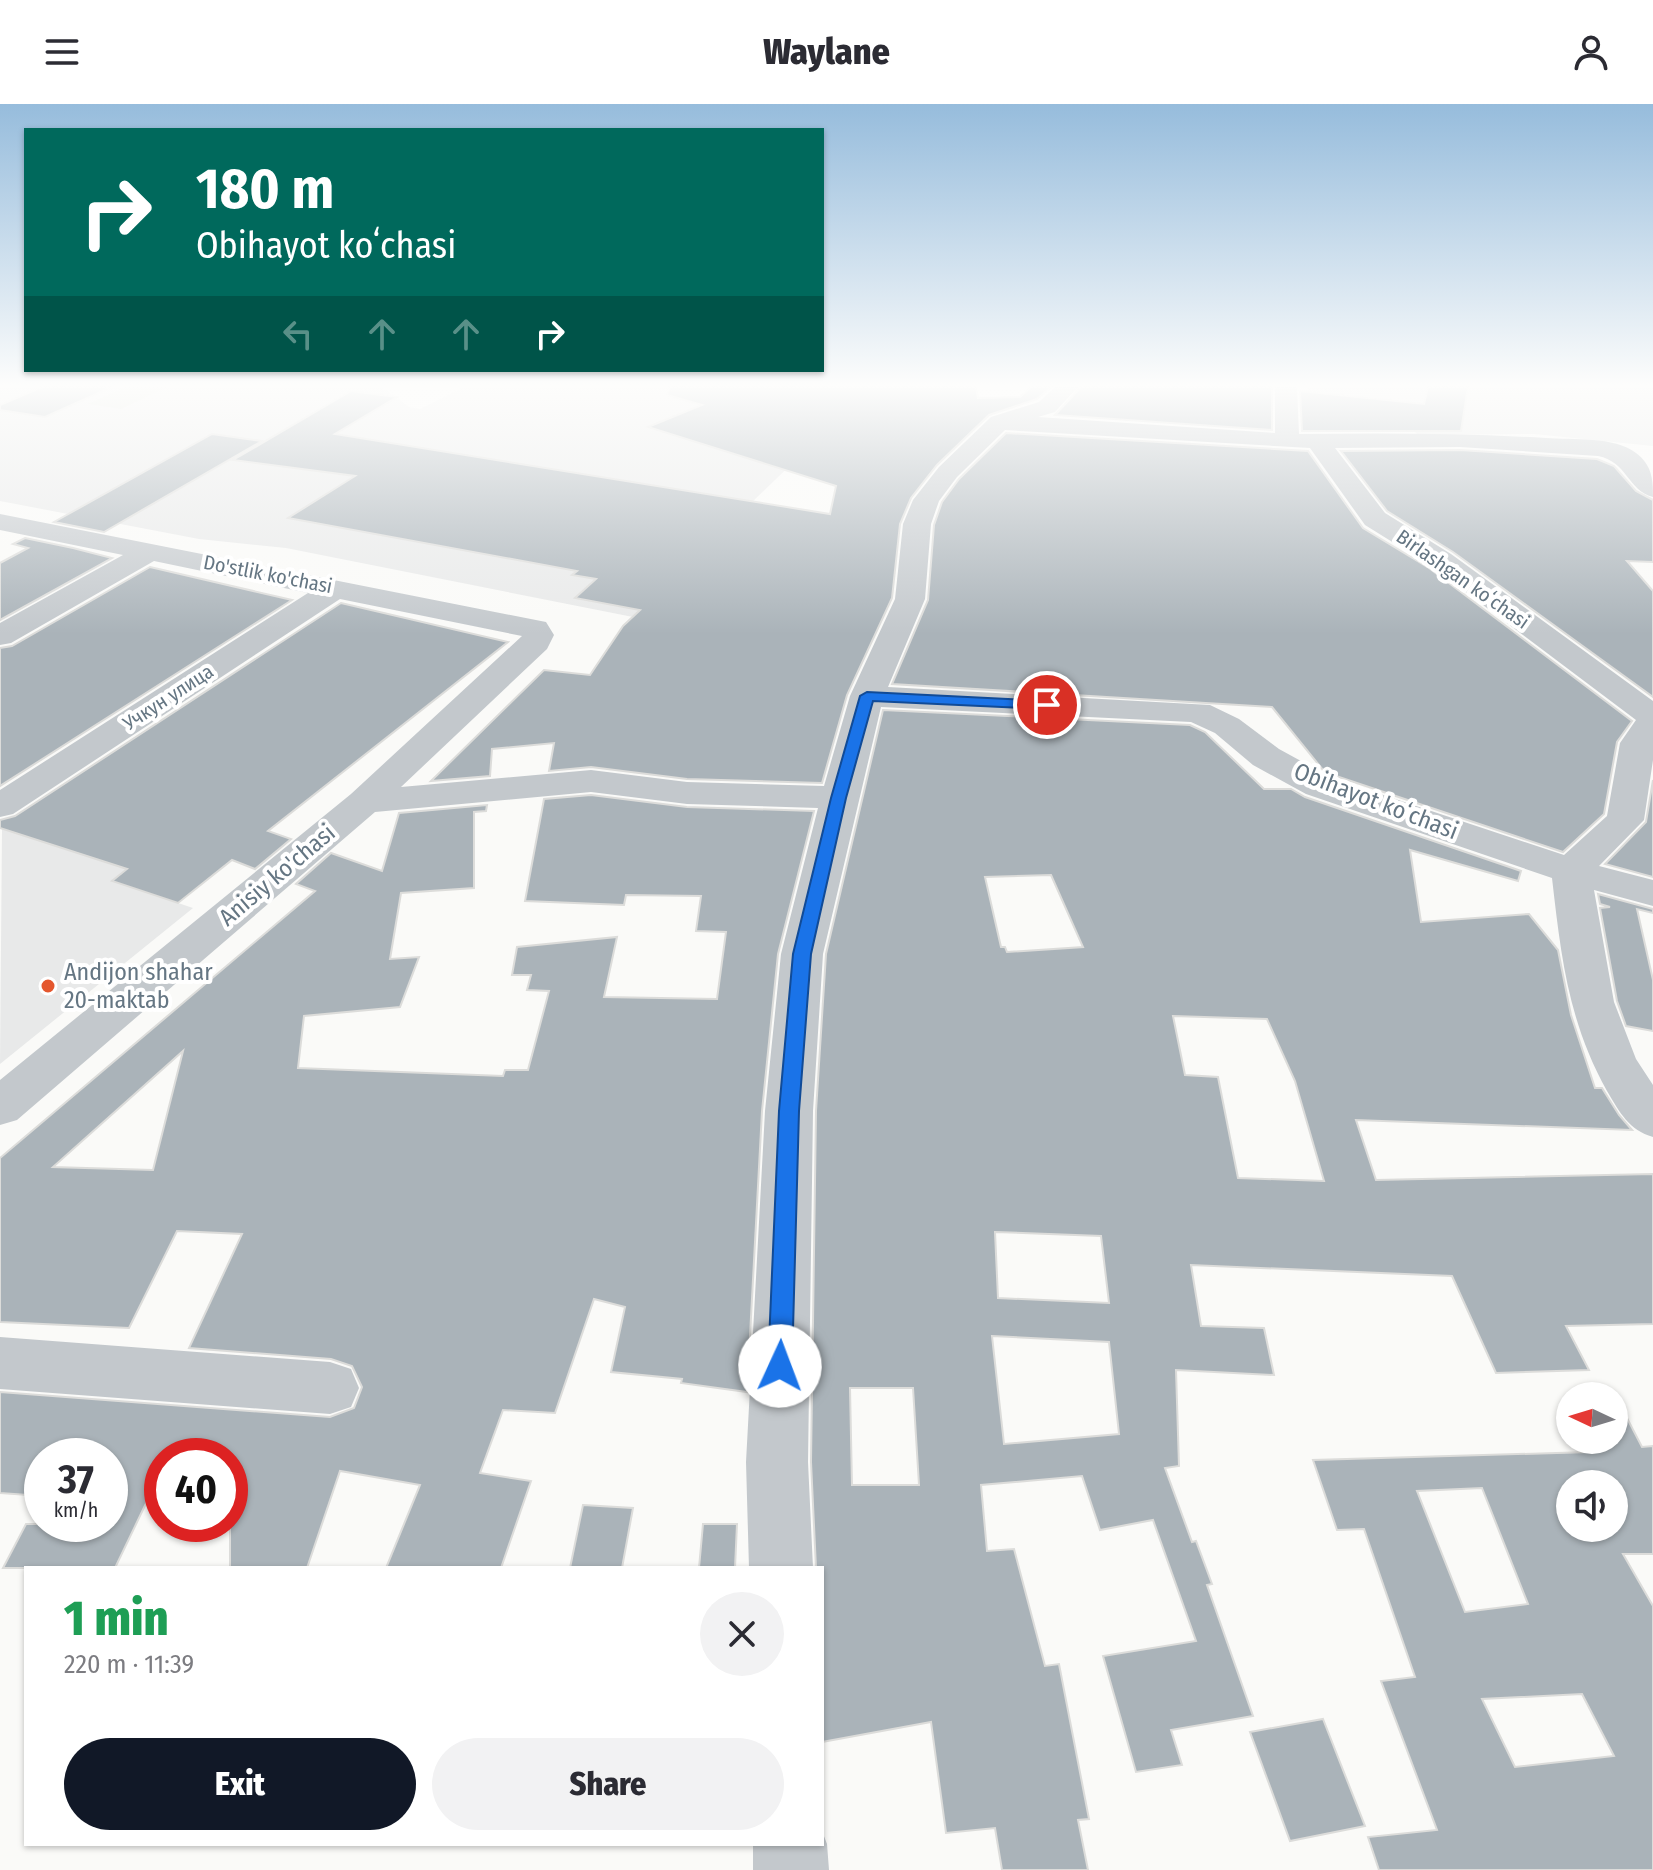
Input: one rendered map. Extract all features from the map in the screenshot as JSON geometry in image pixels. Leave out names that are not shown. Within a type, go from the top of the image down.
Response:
[{"type":"street","points":[[781,1566],[777,1462],[789,1111],[802,954],[867,696],[910,599],[917,524],[926,500],[950,469]]},
{"type":"street","name":"Birlashgan koʻchasi","points":[[1338,469],[1375,519],[1441,560],[1653,719],[1638,743],[1625,820],[1571,871]]},
{"type":"street","points":[[1638,469],[1653,489]]},
{"type":"street","name":"Do'stlik ko'chasi","points":[[0,522],[535,629]]},
{"type":"street","points":[[0,636],[151,551]]},
{"type":"street","name":"Учкун улица","points":[[0,806],[336,588]]},
{"type":"street","name":"Anisiy ko'chasi","points":[[0,1107],[364,802],[536,642],[538,635],[535,629]]},
{"type":"street","name":"Obihayot koʻchasi","points":[[867,696],[1198,712],[1227,726],[1266,757],[1319,786],[1571,871],[1653,893]]},
{"type":"street","points":[[364,802],[591,781],[687,793],[839,798]]},
{"type":"street","points":[[1571,871],[1589,997],[1608,1055],[1653,1119]]},
{"type":"street","points":[[0,1363],[330,1388]]},
{"type":"street","points":[[790,1846],[791,1870]]},
{"type":"shaded area","points":[[0,469],[786,469],[633,617],[286,548],[199,539],[0,501]]},
{"type":"shaded area","name":"Andijon shahar 20-maktab","points":[[2,829],[127,869],[113,881],[193,908],[0,1064]]},
{"type":"building","points":[[148,469],[213,469],[104,532],[54,522]]},
{"type":"building","points":[[305,469],[554,469],[830,514],[836,486],[783,469],[934,469],[911,498],[900,524],[892,598],[847,695],[822,783],[687,779],[591,767],[549,771],[554,743],[492,749],[490,776],[431,781],[544,670],[590,675],[623,626],[640,610],[575,598],[596,579],[572,575],[577,571],[288,518],[355,476]]},
{"type":"building","points":[[969,469],[1321,469],[1363,528],[1429,568],[1632,721],[1617,742],[1604,814],[1563,852],[1333,775],[1323,770],[1272,707],[892,684],[928,600],[934,525],[942,502]]},
{"type":"building","points":[[1355,469],[1617,469],[1636,491],[1653,500],[1653,562],[1627,561],[1653,591],[1653,697],[1453,552],[1387,511]]},
{"type":"building","points":[[25,538],[112,558],[0,620],[0,563],[28,548],[13,544]]},
{"type":"building","points":[[150,567],[292,600],[0,786],[0,648],[12,646]]},
{"type":"building","points":[[341,603],[508,642],[268,831],[291,839],[255,869],[232,860],[178,903],[112,881],[127,869],[0,828],[0,820],[15,816]]},
{"type":"building","points":[[883,710],[1190,725],[1205,732],[1264,789],[1291,789],[1305,797],[1521,871],[1518,881],[1410,850],[1421,922],[1529,914],[1558,950],[1571,1015],[1595,1088],[1602,1088],[1632,1130],[1356,1120],[1376,1180],[1653,1174],[1653,1324],[1566,1326],[1589,1370],[1496,1373],[1452,1276],[1191,1265],[1201,1326],[1264,1328],[1274,1375],[1176,1370],[1179,1466],[1165,1468],[1192,1542],[1196,1541],[1212,1584],[1207,1585],[1253,1716],[1171,1730],[1182,1765],[1136,1772],[1103,1656],[1196,1641],[1153,1520],[1100,1530],[1082,1476],[981,1485],[987,1551],[1014,1549],[1045,1666],[1059,1664],[1089,1819],[1078,1820],[1088,1870],[1002,1870],[995,1828],[946,1833],[931,1722],[824,1742],[824,1566],[816,1566],[811,1462],[816,1111],[826,954]],"holes":[[[1051,875],[1083,947],[1007,952],[1005,947],[1001,947],[985,877]],[[1173,1016],[1267,1019],[1295,1081],[1324,1181],[1238,1178],[1218,1077],[1185,1075]],[[995,1232],[1101,1236],[1109,1303],[998,1298]],[[992,1336],[1109,1342],[1119,1434],[1004,1444]],[[850,1388],[913,1388],[919,1485],[852,1485]]]},
{"type":"building","points":[[1653,780],[1653,877],[1605,864],[1646,822]]},
{"type":"building","points":[[591,795],[687,807],[814,811],[778,954],[762,1111],[747,1392],[681,1383],[682,1379],[611,1372],[625,1307],[594,1299],[555,1413],[503,1410],[480,1473],[531,1481],[502,1566],[387,1566],[420,1485],[340,1471],[308,1566],[230,1566],[230,1542],[248,1542],[248,1438],[144,1438],[144,1508],[128,1541],[128,1438],[24,1438],[24,1495],[0,1493],[0,1392],[330,1417],[354,1408],[362,1387],[352,1366],[331,1359],[189,1348],[242,1234],[177,1231],[129,1328],[0,1322],[0,1158],[315,891],[296,884],[331,853],[382,871],[399,813],[487,805],[486,811],[474,812],[474,888],[401,893],[390,959],[419,957],[400,1007],[304,1016],[298,1068],[503,1076],[505,1070],[528,1070],[549,991],[527,990],[531,975],[512,975],[517,947],[617,937],[604,997],[717,999],[726,932],[696,931],[701,896],[626,895],[624,905],[525,901],[544,799]],"holes":[[[183,1051],[153,1170],[53,1167]]]},
{"type":"building","points":[[1598,894],[1653,909],[1653,913],[1637,909],[1653,980],[1653,1031],[1626,1026],[1617,1001],[1600,908],[1610,907],[1600,904]]},
{"type":"building","points":[[1628,1420],[1642,1447],[1653,1446],[1653,1554],[1623,1554],[1653,1606],[1653,1870],[1379,1870],[1368,1837],[1437,1830],[1381,1681],[1415,1677],[1364,1529],[1337,1530],[1313,1460],[1556,1453],[1628,1454]],"holes":[[[1482,1488],[1528,1604],[1465,1612],[1417,1491]],[[1582,1694],[1614,1756],[1515,1767],[1482,1699]]]},
{"type":"building","points":[[583,1505],[633,1508],[622,1566],[570,1566]]},
{"type":"building","points":[[703,1524],[737,1524],[735,1566],[699,1566]]},
{"type":"building","points":[[24,1528],[24,1542],[127,1542],[116,1566],[3,1568]]},
{"type":"building","points":[[1323,1719],[1365,1826],[1290,1841],[1250,1732]]},
{"type":"place","name":"Andijon shahar 20-maktab","points":[[48,986]]},
{"type":"route","points":[[780,1366],[789,1111],[802,954],[867,696],[1047,705]]}]
